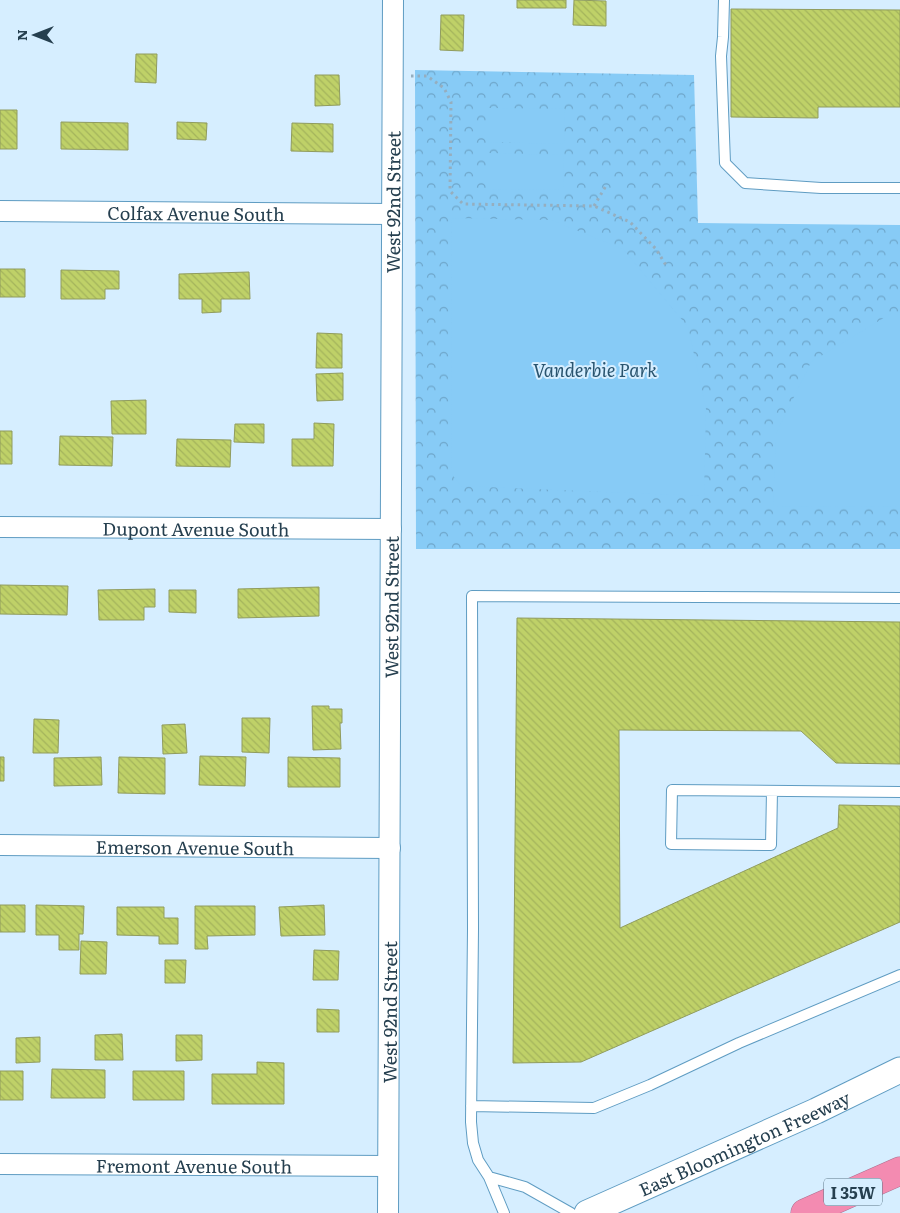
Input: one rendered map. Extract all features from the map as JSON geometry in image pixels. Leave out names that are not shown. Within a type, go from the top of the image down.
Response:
[{"type":"highway","name":"I 35W","points":[[805,1213],[900,1171]]},
{"type":"street","name":"West 92nd Street","points":[[388,1213],[393,0]]},
{"type":"street","name":"Colfax Avenue South","points":[[0,211],[392,214]]},
{"type":"street","name":"Dupont Avenue South","points":[[0,527],[391,529]]},
{"type":"street","name":"Emerson Avenue South","points":[[0,845],[390,848]]},
{"type":"street","name":"East Bloomington Freeway","points":[[587,1213],[816,1111],[900,1070]]},
{"type":"street","name":"Fremont Avenue South","points":[[0,1164],[388,1166]]},
{"type":"lane","points":[[724,0],[721,56],[725,163],[745,183],[821,188],[900,188]]},
{"type":"lane","points":[[504,1213],[489,1177],[478,1160],[473,1144],[471,1122],[473,929],[472,596],[900,598]]},
{"type":"lane","points":[[772,791],[771,844],[671,844],[672,790],[900,792]]},
{"type":"lane","points":[[471,1106],[594,1108],[900,974]]},
{"type":"lane","points":[[489,1177],[524,1187],[571,1213]]},
{"type":"path","points":[[393,76],[427,76],[444,88],[451,102],[450,191],[463,204],[594,206],[630,222],[656,249],[667,267]]},
{"type":"path","points":[[594,206],[607,184]]},
{"type":"green space","name":"Vanderbie Park","points":[[415,70],[694,75],[698,223],[900,225],[900,549],[416,549]]},
{"type":"green space","points":[[489,108],[565,109],[564,144],[489,142]]},
{"type":"green space","points":[[487,153],[564,155],[563,190],[487,189]]},
{"type":"green space","points":[[452,218],[551,220],[623,249],[688,327],[706,409],[704,496],[461,486],[451,473]]},
{"type":"green space","points":[[900,312],[900,507],[773,506],[776,434],[811,362],[892,313]]},
{"type":"building","points":[[517,0],[566,0],[566,8],[517,8]]},
{"type":"building","points":[[574,0],[606,1],[606,26],[573,25]]},
{"type":"building","points":[[731,9],[900,10],[900,107],[818,107],[818,118],[731,117]]},
{"type":"building","points":[[441,15],[464,15],[463,51],[440,50]]},
{"type":"building","points":[[136,54],[157,54],[156,83],[135,82]]},
{"type":"building","points":[[315,75],[339,75],[340,105],[315,106]]},
{"type":"building","points":[[0,110],[17,110],[17,149],[0,149]]},
{"type":"building","points":[[61,122],[128,123],[128,150],[61,149]]},
{"type":"building","points":[[177,122],[207,123],[206,140],[177,139]]},
{"type":"building","points":[[292,123],[333,124],[333,152],[291,151]]},
{"type":"building","points":[[0,269],[25,269],[25,297],[0,297]]},
{"type":"building","points":[[61,270],[119,271],[119,289],[105,289],[105,299],[61,299]]},
{"type":"building","points":[[249,272],[250,299],[221,299],[221,312],[202,313],[202,299],[179,299],[179,274]]},
{"type":"building","points":[[317,333],[342,334],[342,368],[316,368]]},
{"type":"building","points":[[343,373],[343,400],[317,401],[316,374]]},
{"type":"building","points":[[146,400],[146,434],[112,434],[111,401]]},
{"type":"building","points":[[314,423],[334,424],[333,466],[292,466],[292,439],[314,439]]},
{"type":"building","points":[[235,424],[264,424],[264,443],[234,442]]},
{"type":"building","points":[[0,431],[12,431],[12,464],[0,464]]},
{"type":"building","points":[[60,436],[113,437],[112,466],[59,465]]},
{"type":"building","points":[[177,439],[231,440],[230,467],[176,466]]},
{"type":"building","points":[[0,585],[68,586],[67,615],[0,614]]},
{"type":"building","points":[[319,587],[319,616],[238,618],[238,589]]},
{"type":"building","points":[[155,589],[155,607],[144,607],[144,620],[99,620],[98,590]]},
{"type":"building","points":[[169,590],[196,590],[196,613],[169,612]]},
{"type":"building","points":[[517,618],[900,622],[900,764],[836,763],[801,731],[619,730],[620,928],[838,828],[839,805],[900,806],[900,922],[581,1062],[513,1063]]},
{"type":"building","points":[[312,706],[329,706],[329,709],[342,709],[342,723],[340,723],[341,749],[313,750]]},
{"type":"building","points":[[242,718],[270,718],[269,753],[242,752]]},
{"type":"building","points":[[34,719],[59,720],[58,753],[33,753]]},
{"type":"building","points":[[185,724],[187,753],[163,754],[162,725]]},
{"type":"building","points":[[200,756],[246,757],[245,786],[199,785]]},
{"type":"building","points":[[0,757],[4,757],[4,781],[0,781]]},
{"type":"building","points":[[101,757],[102,785],[54,786],[54,758]]},
{"type":"building","points":[[119,757],[165,758],[165,794],[118,793]]},
{"type":"building","points":[[288,757],[340,758],[340,787],[288,787]]},
{"type":"building","points":[[0,905],[25,905],[25,932],[0,932]]},
{"type":"building","points":[[36,905],[84,906],[83,934],[79,934],[79,950],[59,950],[59,935],[36,935]]},
{"type":"building","points":[[324,905],[325,935],[281,936],[279,907]]},
{"type":"building","points":[[195,906],[255,906],[255,935],[207,936],[208,949],[195,949]]},
{"type":"building","points":[[117,907],[164,907],[164,918],[178,918],[178,944],[159,944],[159,936],[117,935]]},
{"type":"building","points":[[81,941],[107,942],[106,974],[80,974]]},
{"type":"building","points":[[314,950],[339,951],[338,980],[313,980]]},
{"type":"building","points":[[165,960],[186,960],[185,983],[165,983]]},
{"type":"building","points":[[317,1009],[339,1010],[339,1032],[317,1032]]},
{"type":"building","points":[[122,1034],[123,1060],[95,1060],[95,1035]]},
{"type":"building","points":[[176,1035],[202,1035],[202,1060],[176,1061]]},
{"type":"building","points":[[40,1037],[40,1062],[16,1063],[16,1038]]},
{"type":"building","points":[[257,1062],[284,1063],[284,1104],[212,1104],[212,1074],[257,1074]]},
{"type":"building","points":[[52,1069],[105,1070],[105,1098],[51,1098]]},
{"type":"building","points":[[0,1071],[23,1071],[23,1100],[0,1100]]},
{"type":"building","points":[[133,1071],[184,1071],[184,1100],[133,1100]]}]
